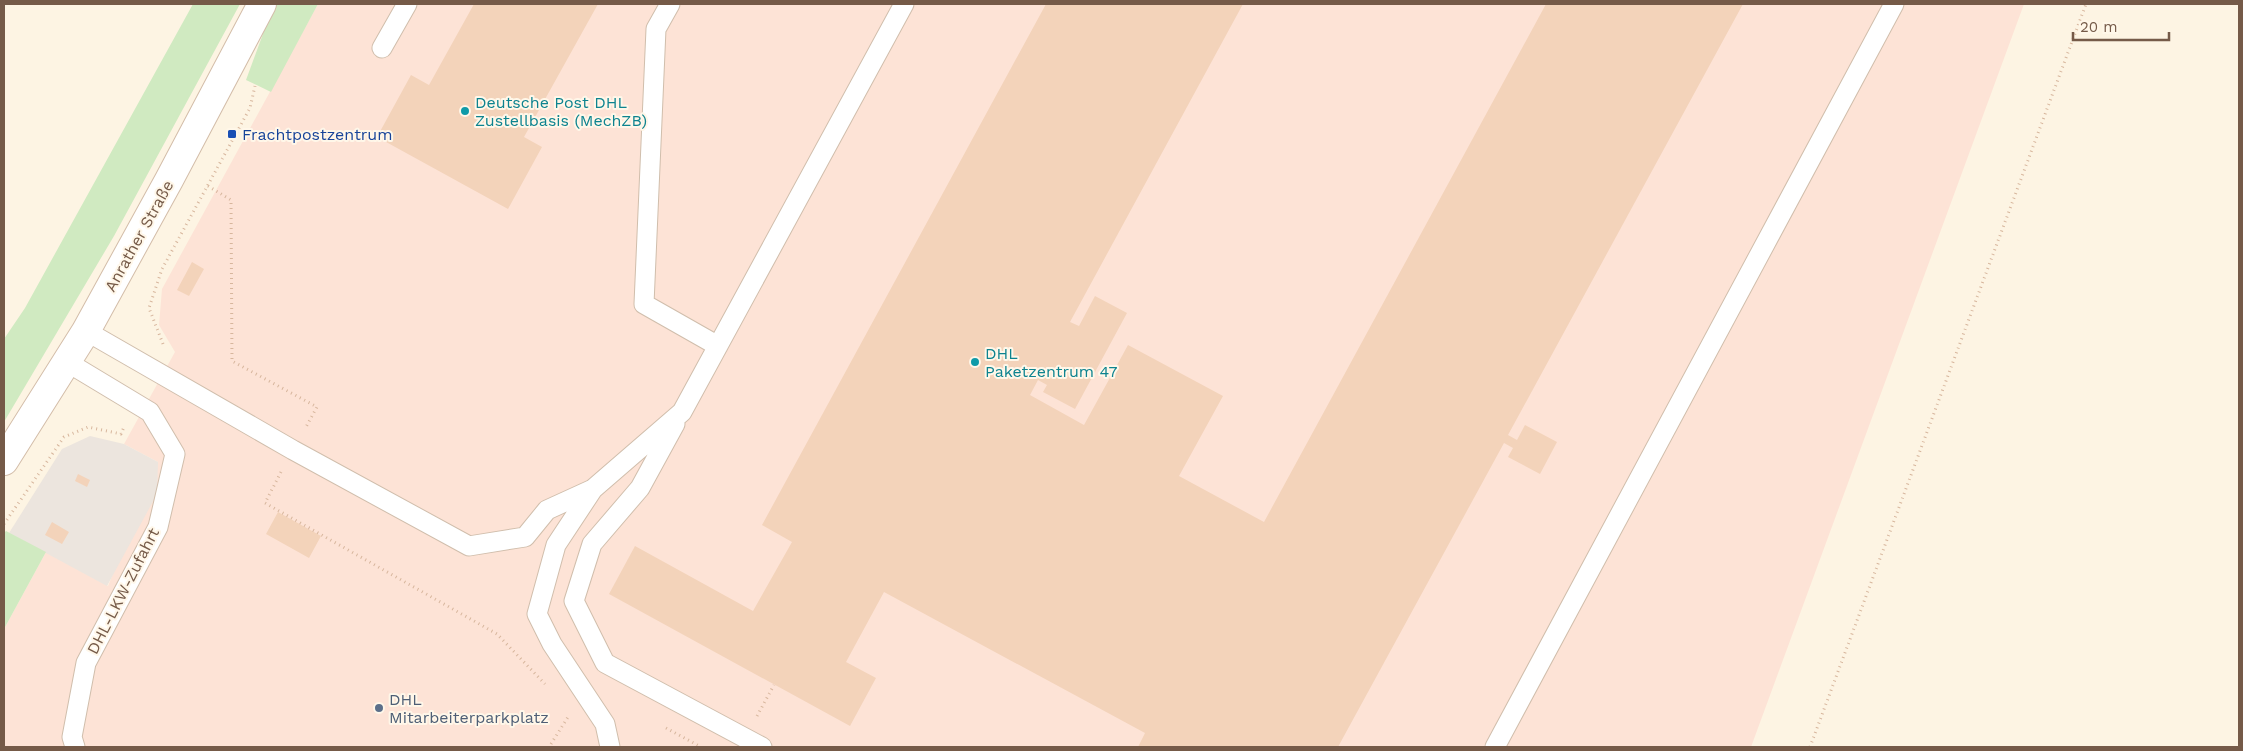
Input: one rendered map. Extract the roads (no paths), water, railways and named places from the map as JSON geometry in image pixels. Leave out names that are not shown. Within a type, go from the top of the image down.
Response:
[{"type":"main road","name":"Anrather Straße","points":[[4,461],[86,331],[169,180],[262,4]]},
{"type":"lane","points":[[382,48],[407,4]]},
{"type":"lane","points":[[670,4],[656,29],[644,304],[718,346]]},
{"type":"lane","points":[[762,747],[605,663],[574,601],[592,544],[640,488],[904,4]]},
{"type":"lane","points":[[1495,747],[1894,4]]},
{"type":"lane","points":[[86,331],[293,450],[469,546],[525,537],[548,510],[593,489]]},
{"type":"lane","name":"DHL-LKW-Zufahrt","points":[[68,362],[144,408],[175,454],[158,527],[86,663],[72,736],[75,747]]},
{"type":"lane","points":[[610,747],[605,724],[552,644],[536,614],[556,545],[593,489],[682,412]]},
{"type":"place","name":"Deutsche Post DHL Zustellbasis (MechZB)","points":[[465,111]]},
{"type":"place","name":"Frachtpostzentrum","points":[[232,134]]},
{"type":"place","name":"DHL Paketzentrum 47","points":[[975,362]]},
{"type":"place","name":"DHL Mitarbeiterparkplatz","points":[[379,708]]}]
